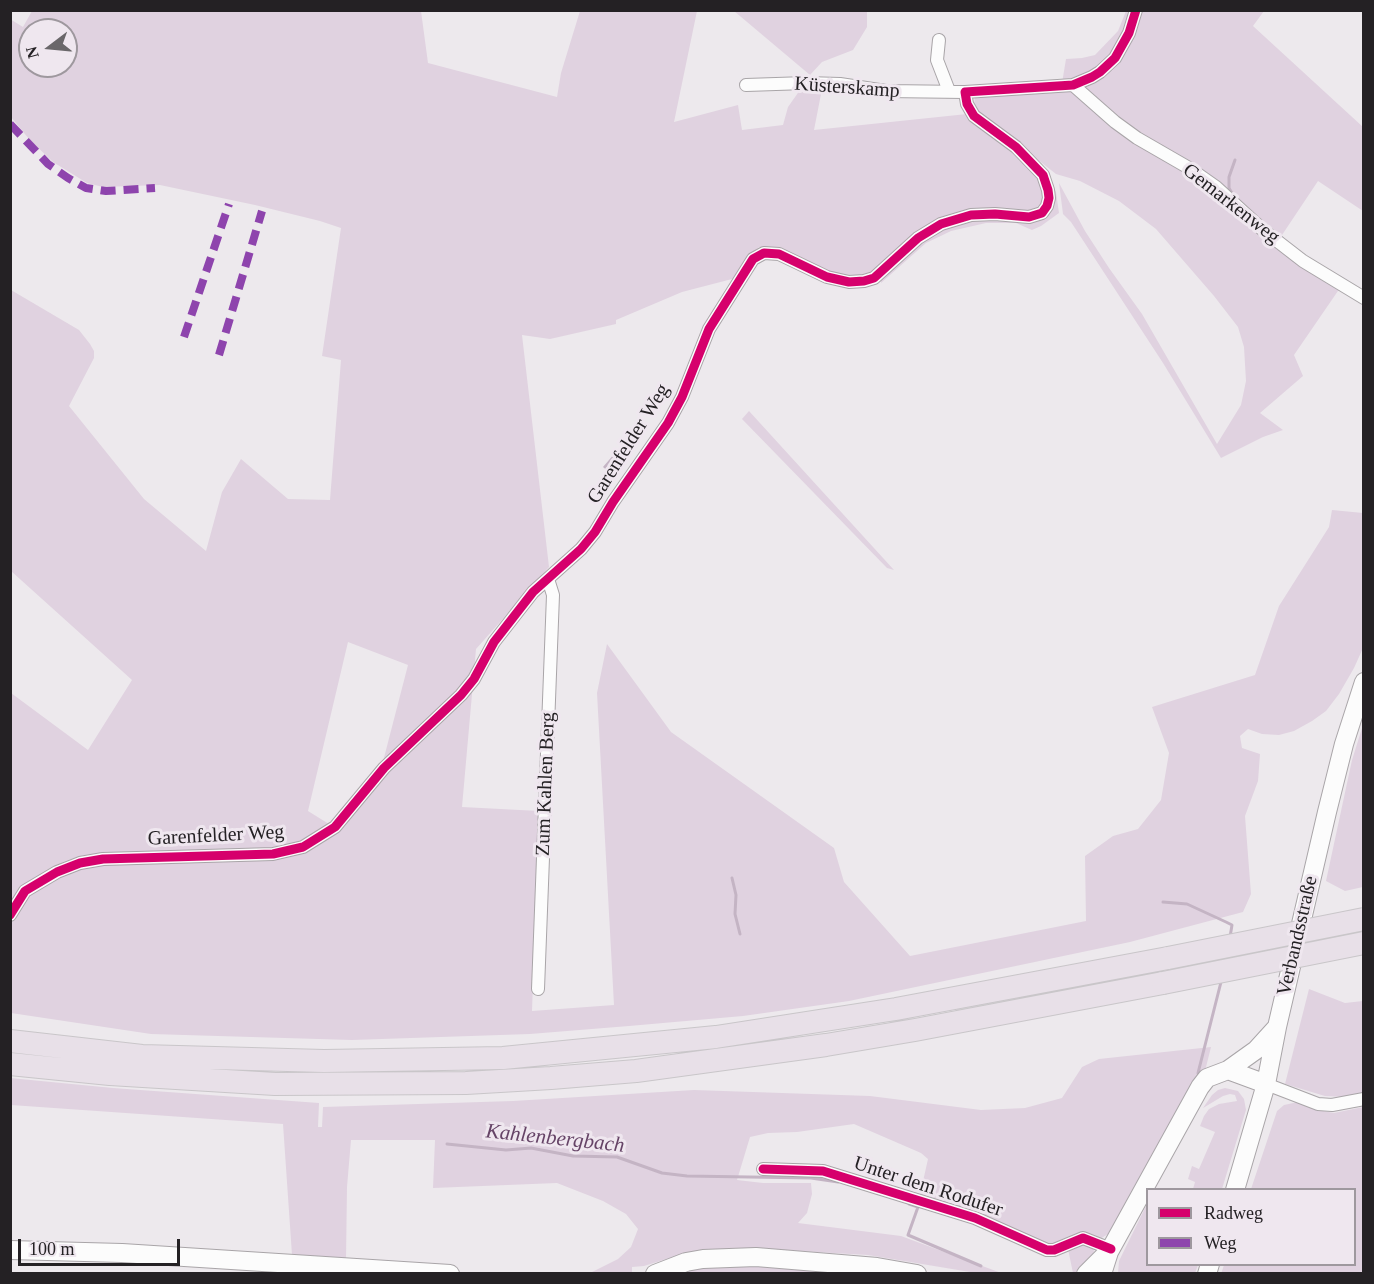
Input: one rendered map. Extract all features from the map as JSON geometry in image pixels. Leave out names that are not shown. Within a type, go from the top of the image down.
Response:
[{"type":"highway","points":[[10,1041],[142,1056],[324,1061],[503,1058],[716,1037],[896,1009],[1364,919]]},
{"type":"highway","points":[[10,1064],[110,1074],[275,1084],[454,1083],[636,1071],[826,1045],[927,1028],[1364,943]]},
{"type":"main road","name":"Verbandsstraße","points":[[1236,1188],[1266,1084],[1277,1027],[1344,744],[1364,682]]},
{"type":"main road","points":[[1147,1188],[1206,1078],[1228,1070],[1256,1050],[1277,1027]]},
{"type":"main road","points":[[1228,1070],[1266,1084]]},
{"type":"main road","points":[[1086,1274],[1107,1263],[1146,1189]]},
{"type":"main road","points":[[10,1250],[94,1252],[450,1274]]},
{"type":"main road","points":[[655,1274],[686,1262],[721,1257],[877,1266],[917,1274]]},
{"type":"street","points":[[965,92],[1073,85],[1100,72],[1114,58],[1129,33],[1136,10]]},
{"type":"street","points":[[939,40],[937,60],[949,91]]},
{"type":"street","name":"Küsterskamp","points":[[746,85],[817,83],[886,91],[965,92]]},
{"type":"street","name":"Gemarkenweg","points":[[1073,85],[1137,138],[1189,168],[1216,187],[1263,230],[1303,261],[1364,298]]},
{"type":"street","name":"Garenfelder Weg","points":[[10,915],[25,891],[57,872],[80,863],[103,859],[273,854],[303,847],[335,826],[384,768],[461,695],[474,679],[494,642],[533,592],[581,549],[595,532],[668,423],[682,397],[709,329],[753,259],[770,252],[779,254],[827,278],[838,281],[864,281],[874,278],[918,238],[941,224],[963,217],[984,214],[1029,217],[1045,210],[1049,198],[1042,175],[1016,147],[974,116],[970,111],[965,92]]},
{"type":"street","name":"Zum Kahlen Berg","points":[[538,989],[553,595],[548,579]]},
{"type":"street","points":[[1266,1084],[1318,1104],[1332,1105],[1364,1100]]},
{"type":"street","name":"Unter dem Rodufer","points":[[763,1169],[823,1172],[975,1218],[1047,1250],[1060,1248],[1083,1238],[1107,1263]]},
{"type":"shaded area","points":[[32,11],[421,11],[428,63],[557,97],[561,73],[580,11],[697,11],[674,122],[738,105],[742,130],[783,125],[788,107],[800,90],[822,89],[814,130],[967,114],[1038,174],[1046,200],[1033,214],[968,212],[862,278],[835,275],[780,249],[759,247],[750,256],[739,274],[732,279],[682,292],[616,320],[616,324],[550,339],[522,335],[549,567],[476,649],[462,807],[539,811],[532,1011],[614,1005],[597,693],[607,644],[671,732],[834,848],[844,882],[910,956],[1086,921],[1085,856],[1113,836],[1138,829],[1161,800],[1169,753],[1152,707],[1255,675],[1279,606],[1329,527],[1332,510],[1363,513],[1363,648],[1354,668],[1326,711],[1312,721],[1294,731],[1279,735],[1262,734],[1248,729],[1240,736],[1242,748],[1260,754],[1258,781],[1245,816],[1251,894],[1243,912],[1130,942],[849,1001],[743,1016],[629,1026],[530,1034],[352,1040],[151,1034],[11,1013],[11,911],[42,886],[82,866],[280,858],[295,855],[292,846],[279,849],[84,855],[65,861],[34,879],[20,889],[11,903],[11,693],[88,750],[132,680],[11,571],[11,290],[79,330],[90,344],[94,351],[94,358],[69,406],[144,499],[206,551],[222,492],[241,459],[288,499],[330,500],[341,360],[322,356],[341,228],[255,205],[160,185],[103,187],[87,183],[53,162],[29,139],[11,117],[10,19],[18,24],[18,78],[78,78],[78,18],[28,18]],"holes":[[[348,642],[408,665],[379,777],[337,829],[308,811]]]},
{"type":"shaded area","points":[[734,11],[867,11],[867,27],[853,50],[822,62],[810,75]]},
{"type":"shaded area","points":[[1126,11],[1264,11],[1253,26],[1363,127],[1363,211],[1318,181],[1280,238],[1062,83],[1066,59],[1095,55],[1118,31]]},
{"type":"shaded area","points":[[1071,89],[1183,168],[1340,288],[1294,355],[1303,376],[1260,413],[1283,430],[1263,437],[1221,458],[1163,363],[1071,222],[1063,214],[1059,183],[1085,231],[1142,314],[1217,444],[1241,405],[1246,381],[1244,347],[1238,327],[1156,229],[1119,201],[1080,181],[1056,174],[1004,133],[982,119],[974,107],[975,94]]},
{"type":"shaded area","points":[[1049,177],[1056,192],[1059,213],[1041,226],[1032,230],[1016,223],[986,223],[951,231],[926,243],[881,283],[881,280],[915,244],[962,220],[1040,217]]},
{"type":"shaded area","points":[[749,411],[894,570],[887,568],[742,419]]},
{"type":"shaded area","points":[[615,453],[622,459],[610,473],[603,467]]},
{"type":"shaded area","points":[[1363,725],[1363,887],[1345,891],[1326,881],[1352,760]]},
{"type":"shaded area","points":[[1309,989],[1345,1003],[1363,1001],[1363,1093],[1344,1097],[1325,1096],[1285,1084]]},
{"type":"shaded area","points":[[1211,1047],[1205,1071],[1115,1225],[1108,1234],[1100,1239],[1055,1247],[919,1199],[928,1159],[921,1153],[854,1124],[750,1137],[737,1180],[763,1183],[811,1183],[812,1194],[807,1213],[798,1223],[901,1236],[1004,1274],[976,1273],[868,1255],[764,1249],[705,1250],[632,1267],[632,1272],[635,1273],[590,1273],[618,1259],[631,1247],[638,1229],[626,1214],[603,1201],[557,1183],[433,1188],[435,1140],[351,1140],[347,1187],[346,1260],[292,1255],[283,1124],[11,1105],[10,1078],[319,1103],[318,1127],[322,1127],[323,1107],[513,1101],[694,1090],[870,1096],[981,1110],[1025,1108],[1062,1098],[1082,1067],[1099,1059]]},
{"type":"shaded area","points":[[1225,1088],[1238,1091],[1244,1099],[1246,1110],[1222,1188],[1193,1188],[1195,1182],[1188,1179],[1192,1166],[1199,1169],[1215,1132],[1200,1126],[1204,1116],[1209,1109],[1219,1104],[1237,1101],[1235,1095],[1230,1094],[1203,1108],[1218,1090]]},
{"type":"shaded area","points":[[1298,1102],[1313,1109],[1334,1113],[1363,1107],[1363,1273],[1221,1274],[1224,1266],[1356,1266],[1356,1188],[1251,1188],[1277,1111],[1284,1105]]},
{"type":"shaded area","points":[[1146,1206],[1146,1266],[1198,1266],[1195,1273],[1118,1273],[1119,1261]]},
{"type":"shaded area","points":[[1080,1242],[1093,1247],[1094,1251],[1092,1258],[1079,1273],[1073,1273],[1068,1249]]},
{"type":"shaded area","points":[[742,1265],[841,1273],[666,1274],[682,1269]]},
{"type":"waterway","points":[[1233,195],[1229,188],[1229,177],[1235,160]]},
{"type":"waterway","points":[[732,878],[736,895],[735,914],[740,934]]},
{"type":"waterway","points":[[1163,902],[1187,904],[1232,925],[1230,937]]},
{"type":"waterway","points":[[1198,1073],[1221,982]]},
{"type":"waterway","name":"Kahlenbergbach","points":[[447,1144],[506,1150],[531,1148],[573,1156],[617,1157],[662,1173],[687,1176],[811,1178],[838,1182]]},
{"type":"waterway","name":"Kahlenbergbach","points":[[909,1204],[918,1207],[908,1235],[981,1266]]},
{"type":"marked path","points":[[10,124],[48,164],[86,188],[106,191],[155,188]]},
{"type":"marked path","points":[[184,337],[229,204]]},
{"type":"marked path","points":[[219,355],[262,211]]},
{"type":"cycle path","points":[[10,915],[25,891],[57,872],[80,863],[103,859],[273,854],[303,847],[335,827],[384,768],[461,695],[474,679],[494,642],[533,592],[581,549],[595,532],[668,423],[682,397],[709,329],[753,259],[764,253],[779,254],[827,277],[849,282],[864,281],[874,278],[918,238],[941,224],[971,215],[995,214],[1029,217],[1042,213],[1049,198],[1043,175],[1016,147],[974,116],[967,104],[965,92],[1073,85],[1092,77],[1115,58],[1129,33],[1136,10]]},
{"type":"cycle path","points":[[763,1169],[823,1171],[975,1218],[1047,1250],[1054,1250],[1083,1238],[1111,1249]]}]
